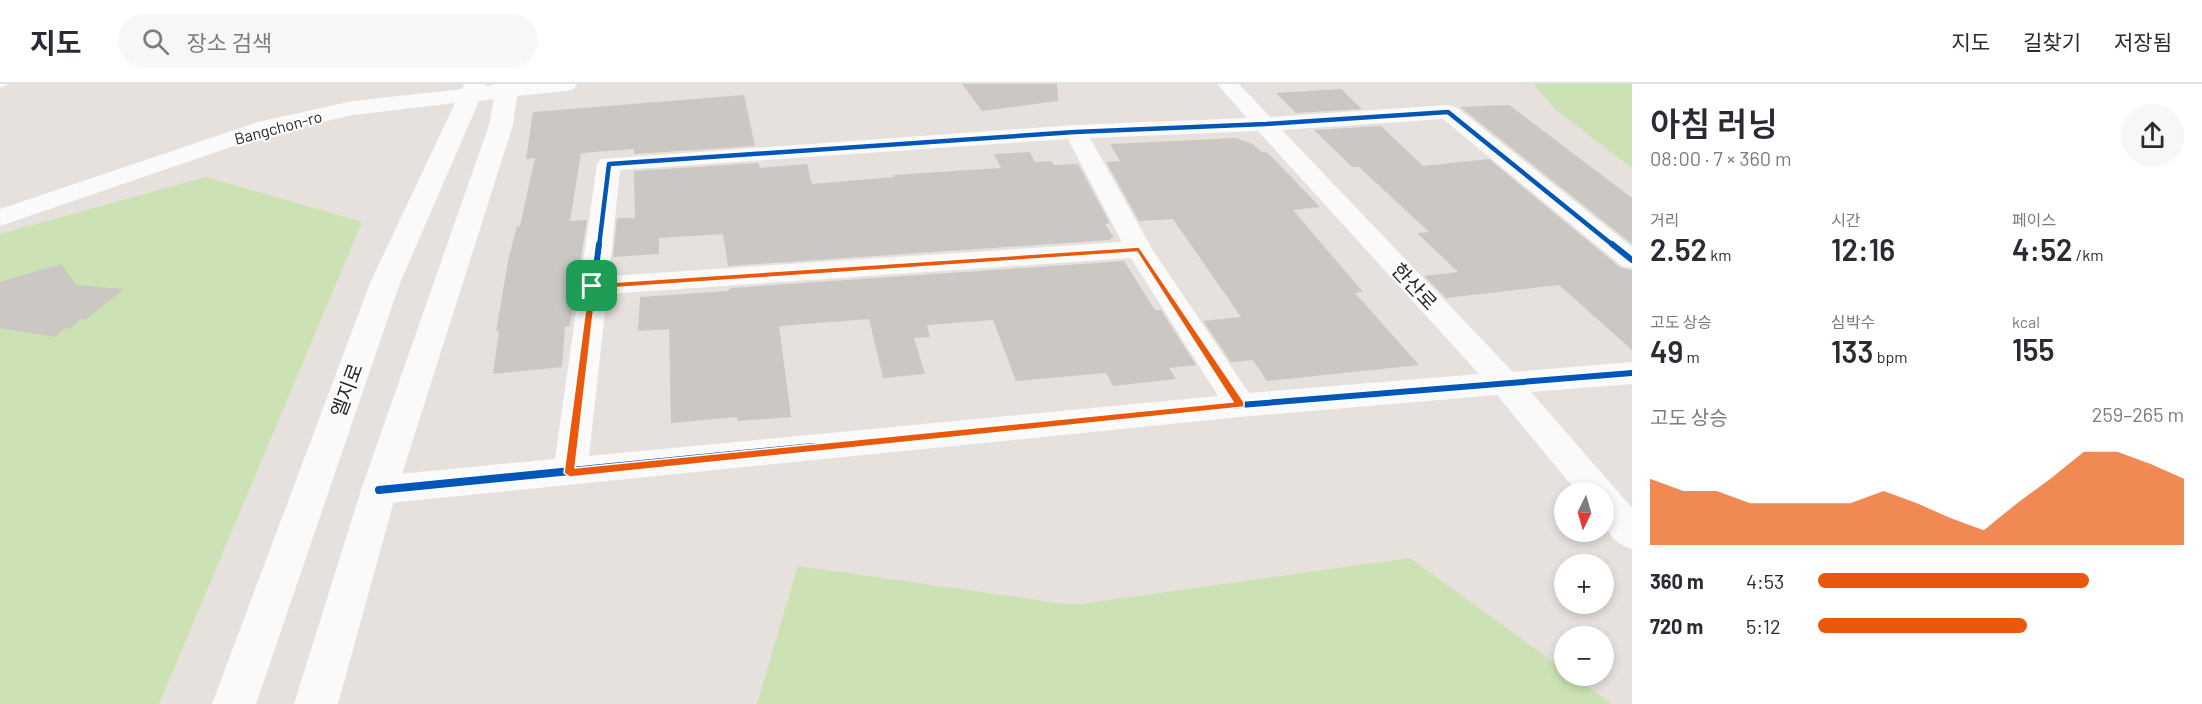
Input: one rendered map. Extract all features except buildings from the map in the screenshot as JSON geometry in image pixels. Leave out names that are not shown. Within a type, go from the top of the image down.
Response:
[{"type":"main road","points":[[383,104],[419,84]]},
{"type":"main road","name":"Bangchon-ro","points":[[0,218],[266,127],[353,108],[474,88],[566,84]]},
{"type":"main road","points":[[316,704],[379,490],[501,125],[508,87]]},
{"type":"main road","name":"엘지로","points":[[234,704],[385,283],[474,88]]},
{"type":"street","name":"한산로","points":[[1227,84],[1504,382],[1589,482]]},
{"type":"street","points":[[570,473],[609,164],[1076,132],[1266,124],[1448,112],[1632,260]]},
{"type":"street","points":[[1076,132],[1139,249],[1240,405]]},
{"type":"street","points":[[592,286],[1139,249]]},
{"type":"street","points":[[379,490],[570,473],[1240,405],[1632,373]]},
{"type":"street","points":[[1614,512],[1632,534]]},
{"type":"lane","points":[[0,86],[4,84]]},
{"type":"green space","points":[[1533,84],[1632,84],[1632,168],[1555,109]]},
{"type":"green space","points":[[206,177],[362,222],[159,704],[0,704],[0,234]]},
{"type":"green space","points":[[1410,558],[1554,663],[1554,686],[1587,686],[1612,704],[757,704],[798,566],[1073,605]]},
{"type":"cycle path","points":[[570,473],[609,164],[1075,132],[1266,124],[1448,112],[1632,260]]},
{"type":"cycle path","points":[[379,490],[1240,405],[1632,373]]},
{"type":"route","points":[[1139,249],[1240,405],[570,473],[592,286],[1139,249]]}]
